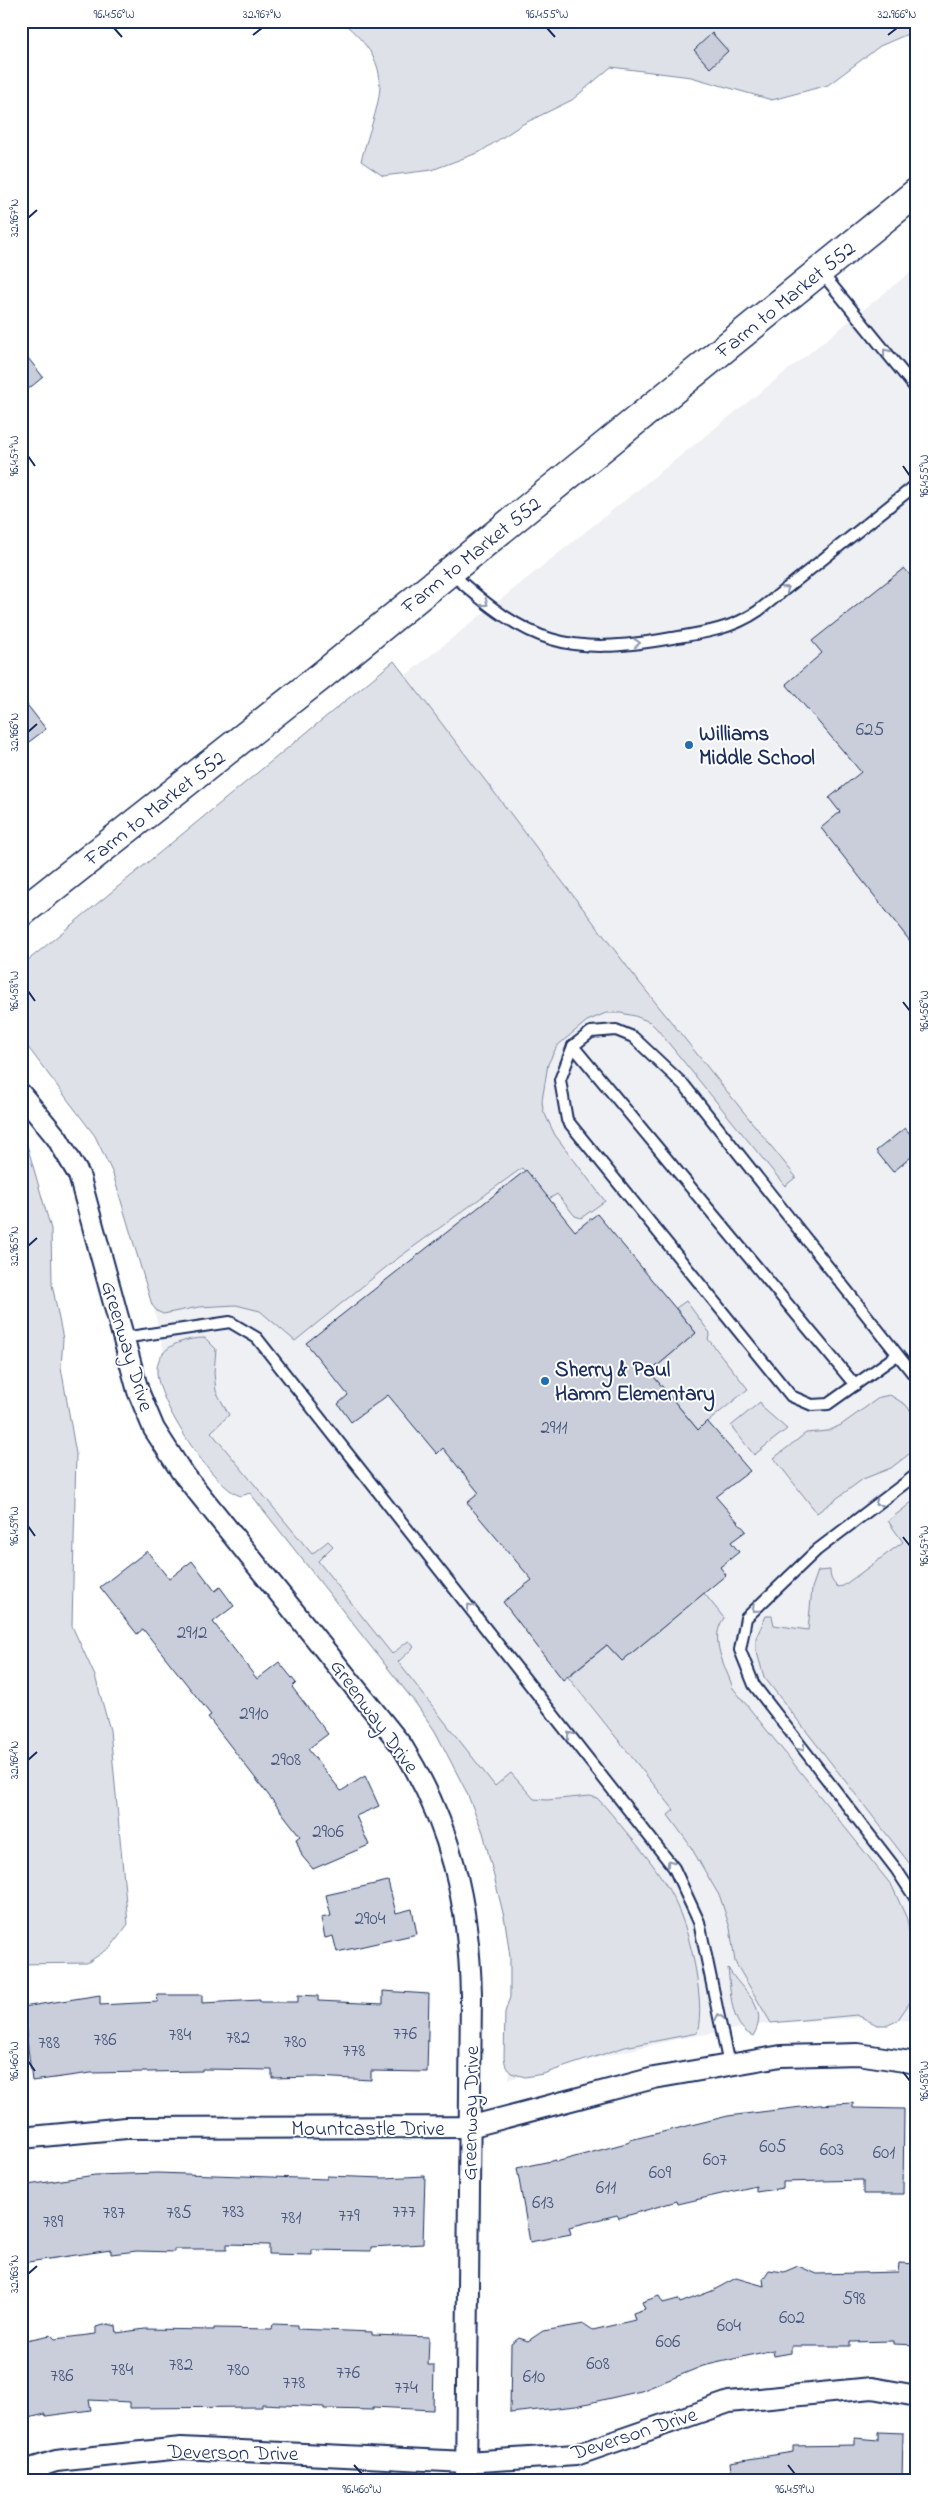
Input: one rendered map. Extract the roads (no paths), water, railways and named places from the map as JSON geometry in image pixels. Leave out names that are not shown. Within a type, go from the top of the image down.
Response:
[{"type":"main road","name":"Farm to Market 552","points":[[21,913],[312,683],[917,192]]},
{"type":"street","name":"Greenway Drive","points":[[21,1094],[57,1138],[79,1175],[138,1391],[154,1429],[167,1451],[402,1746],[415,1767],[439,1818],[457,1871],[468,1934],[471,1995],[466,2471]]},
{"type":"street","name":"Mountcastle Drive","points":[[21,2138],[126,2128],[469,2127],[654,2078],[781,2056],[858,2054],[917,2063]]},
{"type":"street","name":"Deverson Drive","points":[[21,2472],[56,2461],[181,2448],[466,2471],[576,2456],[729,2402],[872,2388],[917,2396]]},
{"type":"lane","points":[[820,270],[917,390]]},
{"type":"lane","points":[[448,571],[478,598],[518,626],[556,642],[594,646],[646,643],[713,631],[732,626],[758,611],[917,484]]},
{"type":"lane","points":[[897,1355],[828,1404],[812,1405],[791,1396],[568,1120],[560,1080],[573,1046],[591,1032],[616,1030],[634,1037],[685,1086],[917,1380]]},
{"type":"lane","points":[[573,1046],[854,1385]]},
{"type":"lane","points":[[123,1338],[230,1322],[257,1338],[674,1868],[699,1922],[729,2064]]},
{"type":"lane","points":[[917,1474],[816,1550],[746,1618],[740,1650],[754,1686],[896,1869],[917,1901]]},
{"type":"place","name":"Williams Middle School","points":[[689,745]]},
{"type":"place","name":"Sherry & Paul Hamm Elementary","points":[[545,1381]]}]
